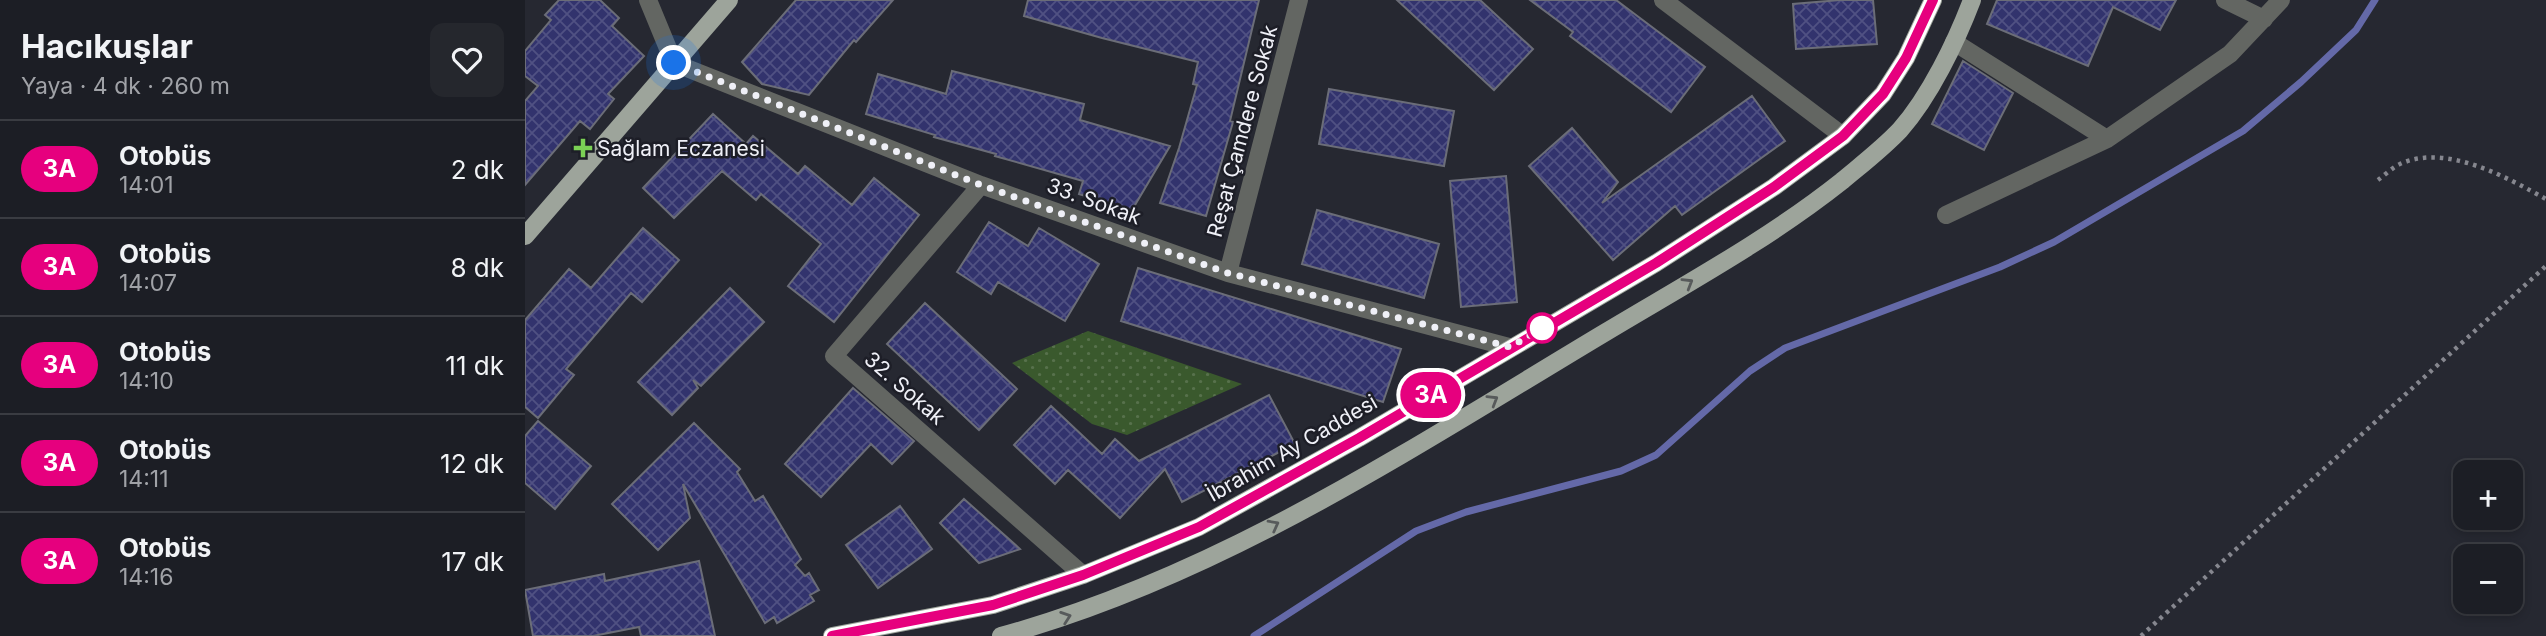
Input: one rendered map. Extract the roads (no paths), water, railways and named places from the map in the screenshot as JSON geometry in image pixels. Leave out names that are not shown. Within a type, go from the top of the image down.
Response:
[{"type":"main road","points":[[525,236],[729,0]]},
{"type":"main road","name":"İbrahim Ay Caddesi","points":[[832,636],[993,605],[1083,575],[1199,527],[1359,438],[1667,256],[1774,187],[1843,136],[1883,94],[1906,58],[1933,0]]},
{"type":"main road","points":[[1001,636],[1110,601],[1213,557],[1383,465],[1796,217],[1863,164],[1901,129],[1927,91],[1972,0]]},
{"type":"street","points":[[648,0],[674,63]]},
{"type":"street","name":"Reşat Çamdere Sokak","points":[[1228,273],[1299,0]]},
{"type":"street","points":[[2225,0],[2264,19]]},
{"type":"street","points":[[1946,215],[2107,139],[2230,54],[2281,0]]},
{"type":"street","points":[[1675,4],[1843,136]]},
{"type":"street","points":[[1954,41],[2107,139]]},
{"type":"street","name":"33. Sokak","points":[[674,63],[981,185],[1228,273],[1510,347]]},
{"type":"street","name":"32. Sokak","points":[[981,185],[834,356],[1083,575]]},
{"type":"waterway","points":[[1254,636],[1416,531],[1466,512],[1621,471],[1656,455],[1750,371],[1785,348],[2000,267],[2054,242],[2243,131],[2301,82],[2356,30],[2375,0]]},
{"type":"place","name":"Sağlam Eczanesi","points":[[583,148]]}]
